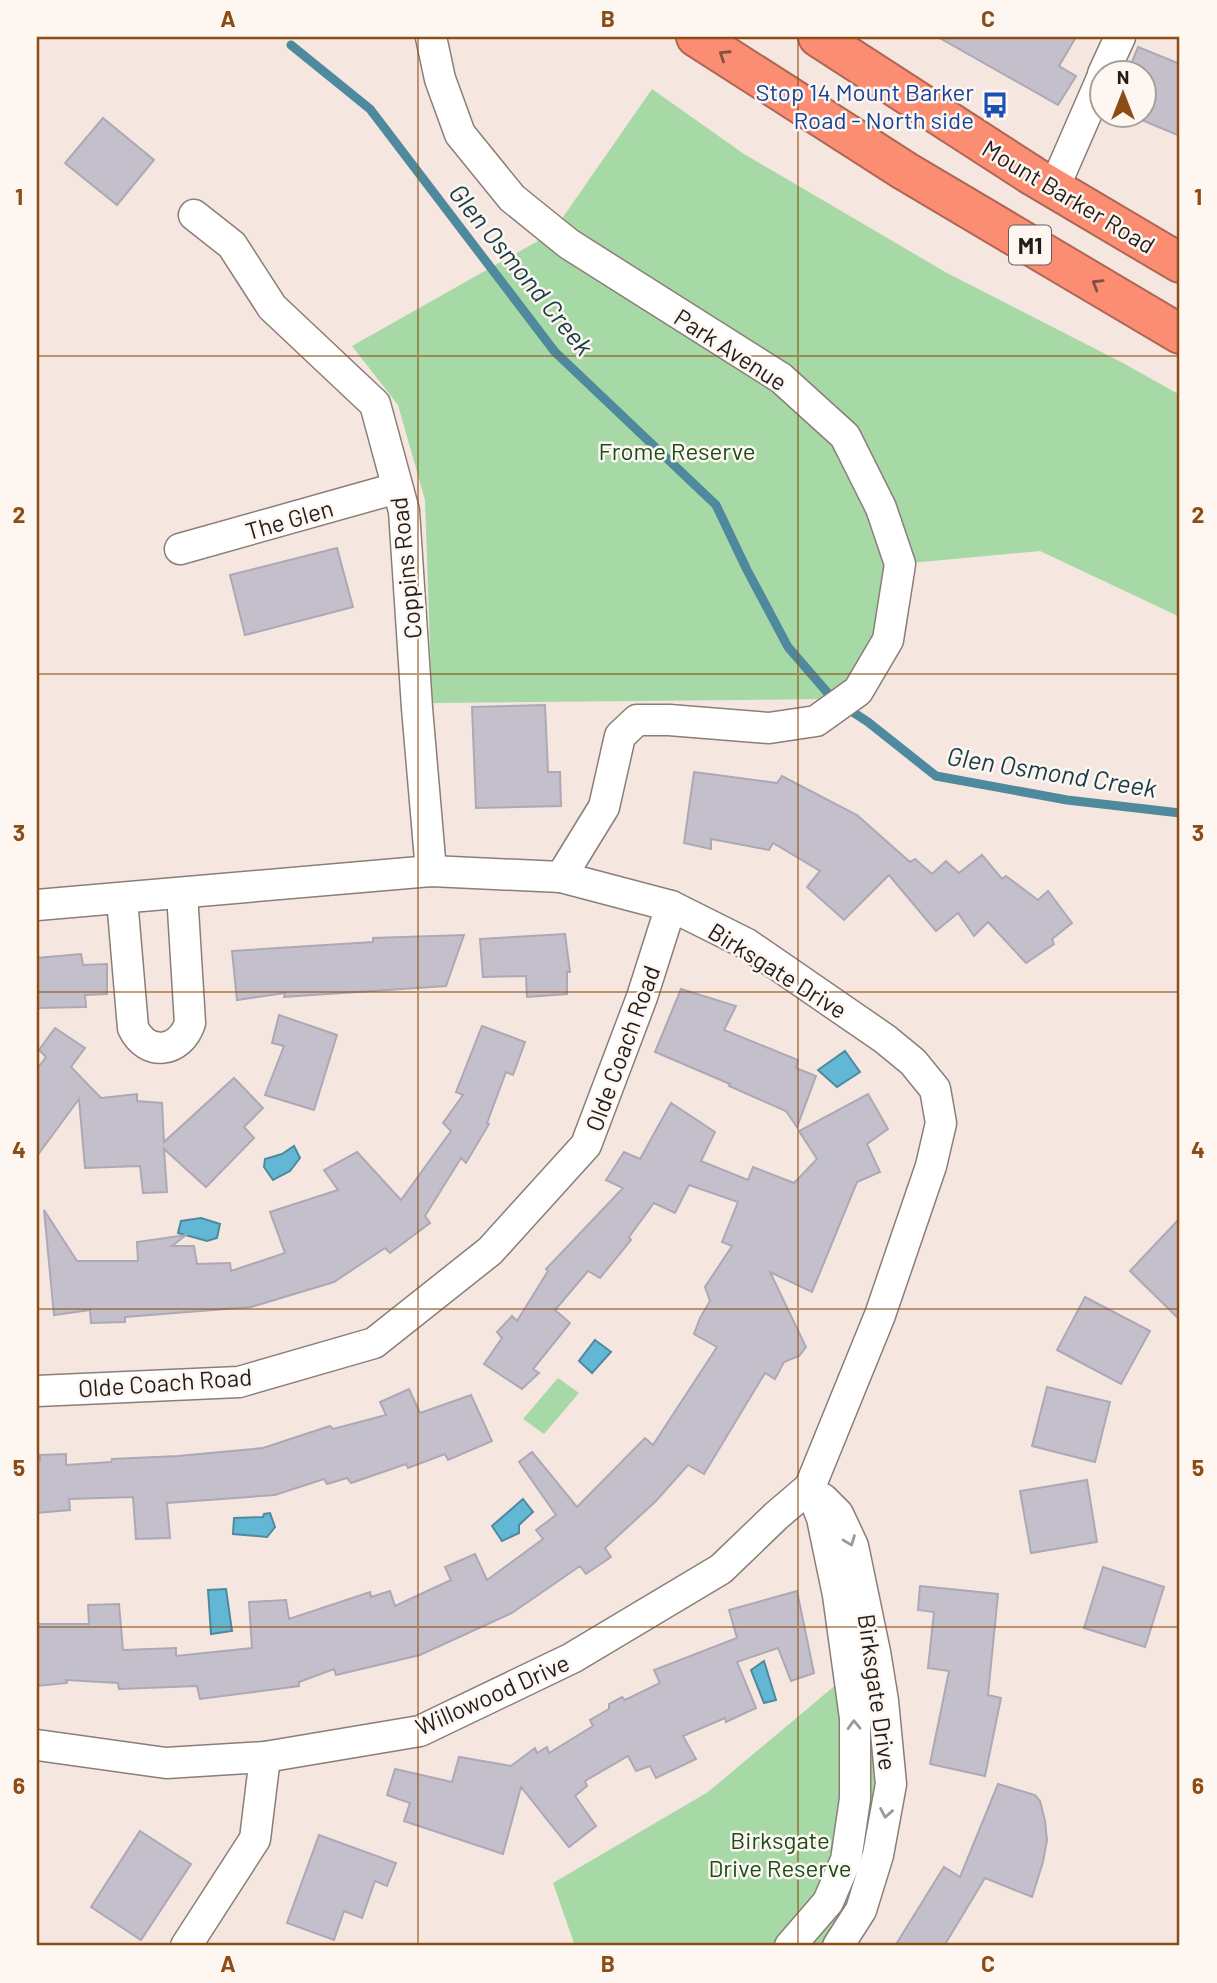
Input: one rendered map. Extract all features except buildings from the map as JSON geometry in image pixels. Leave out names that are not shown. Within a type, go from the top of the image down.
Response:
[{"type":"highway","name":"M1","points":[[696,37],[905,171],[1180,334]]},
{"type":"highway","name":"Mount Barker Road","points":[[818,37],[1054,188],[1180,262]]},
{"type":"street","name":"Park Avenue","points":[[431,37],[440,79],[460,134],[512,198],[569,244],[781,378],[845,436],[881,508],[900,564],[888,640],[858,691],[816,721],[769,728],[637,720],[620,736],[604,807],[561,877]]},
{"type":"street","points":[[1109,60],[1120,37]]},
{"type":"street","points":[[1054,188],[1088,109]]},
{"type":"street","name":"Coppins Road","points":[[194,215],[232,245],[272,307],[375,404],[404,511],[431,871]]},
{"type":"street","name":"The Glen","points":[[180,550],[397,488]]},
{"type":"street","name":"Birksgate Drive","points":[[37,905],[431,871],[561,877],[671,906],[747,944],[885,1039],[913,1062],[935,1089],[941,1123],[931,1166],[880,1315],[810,1487],[822,1518],[838,1595],[855,1717],[855,1799],[846,1860],[828,1902],[790,1946]]},
{"type":"street","points":[[122,899],[133,1028],[144,1043],[163,1048],[181,1040],[190,1023],[182,894]]},
{"type":"street","name":"Olde Coach Road","points":[[37,1391],[239,1382],[374,1343],[490,1251],[586,1145],[642,997],[671,906]]},
{"type":"street","name":"Birksgate Drive","points":[[810,1487],[838,1514],[853,1546],[883,1701],[891,1784],[878,1855],[861,1910],[838,1946]]},
{"type":"street","name":"Willowood Drive","points":[[37,1745],[166,1763],[265,1757],[421,1731],[572,1658],[721,1569],[810,1487]]},
{"type":"street","points":[[186,1946],[256,1839],[265,1757]]},
{"type":"green space","name":"Frome Reserve","points":[[652,89],[744,154],[947,273],[1180,395],[1180,617],[1040,551],[900,564],[888,640],[832,699],[432,703],[425,500],[398,405],[352,346],[552,233]]},
{"type":"green space","points":[[558,1378],[579,1393],[544,1434],[523,1419]]},
{"type":"green space","name":"Birksgate Drive Reserve","points":[[875,1652],[891,1784],[838,1946],[575,1946],[553,1883],[708,1792]]},
{"type":"water","points":[[845,1051],[860,1072],[837,1087],[818,1070]]},
{"type":"water","points":[[294,1146],[300,1158],[290,1171],[273,1180],[264,1167],[265,1159],[282,1154]]},
{"type":"water","points":[[201,1218],[220,1224],[217,1238],[207,1241],[178,1233],[181,1221]]},
{"type":"water","points":[[595,1340],[611,1352],[592,1373],[579,1361]]},
{"type":"water","points":[[523,1499],[533,1512],[519,1525],[519,1533],[502,1541],[492,1526]]},
{"type":"water","points":[[270,1513],[275,1527],[267,1537],[233,1534],[234,1518],[263,1517],[264,1514]]},
{"type":"water","points":[[226,1589],[232,1631],[211,1634],[208,1590]]},
{"type":"water","points":[[764,1661],[776,1700],[764,1703],[751,1670]]},
{"type":"waterway","name":"Glen Osmond Creek","points":[[291,45],[370,109],[555,352],[716,505],[788,647],[833,699],[868,722],[936,776],[1067,800],[1180,813]]},
{"type":"place","name":"Stop 14 Mount Barker Road - North side","points":[[995,105]]}]
